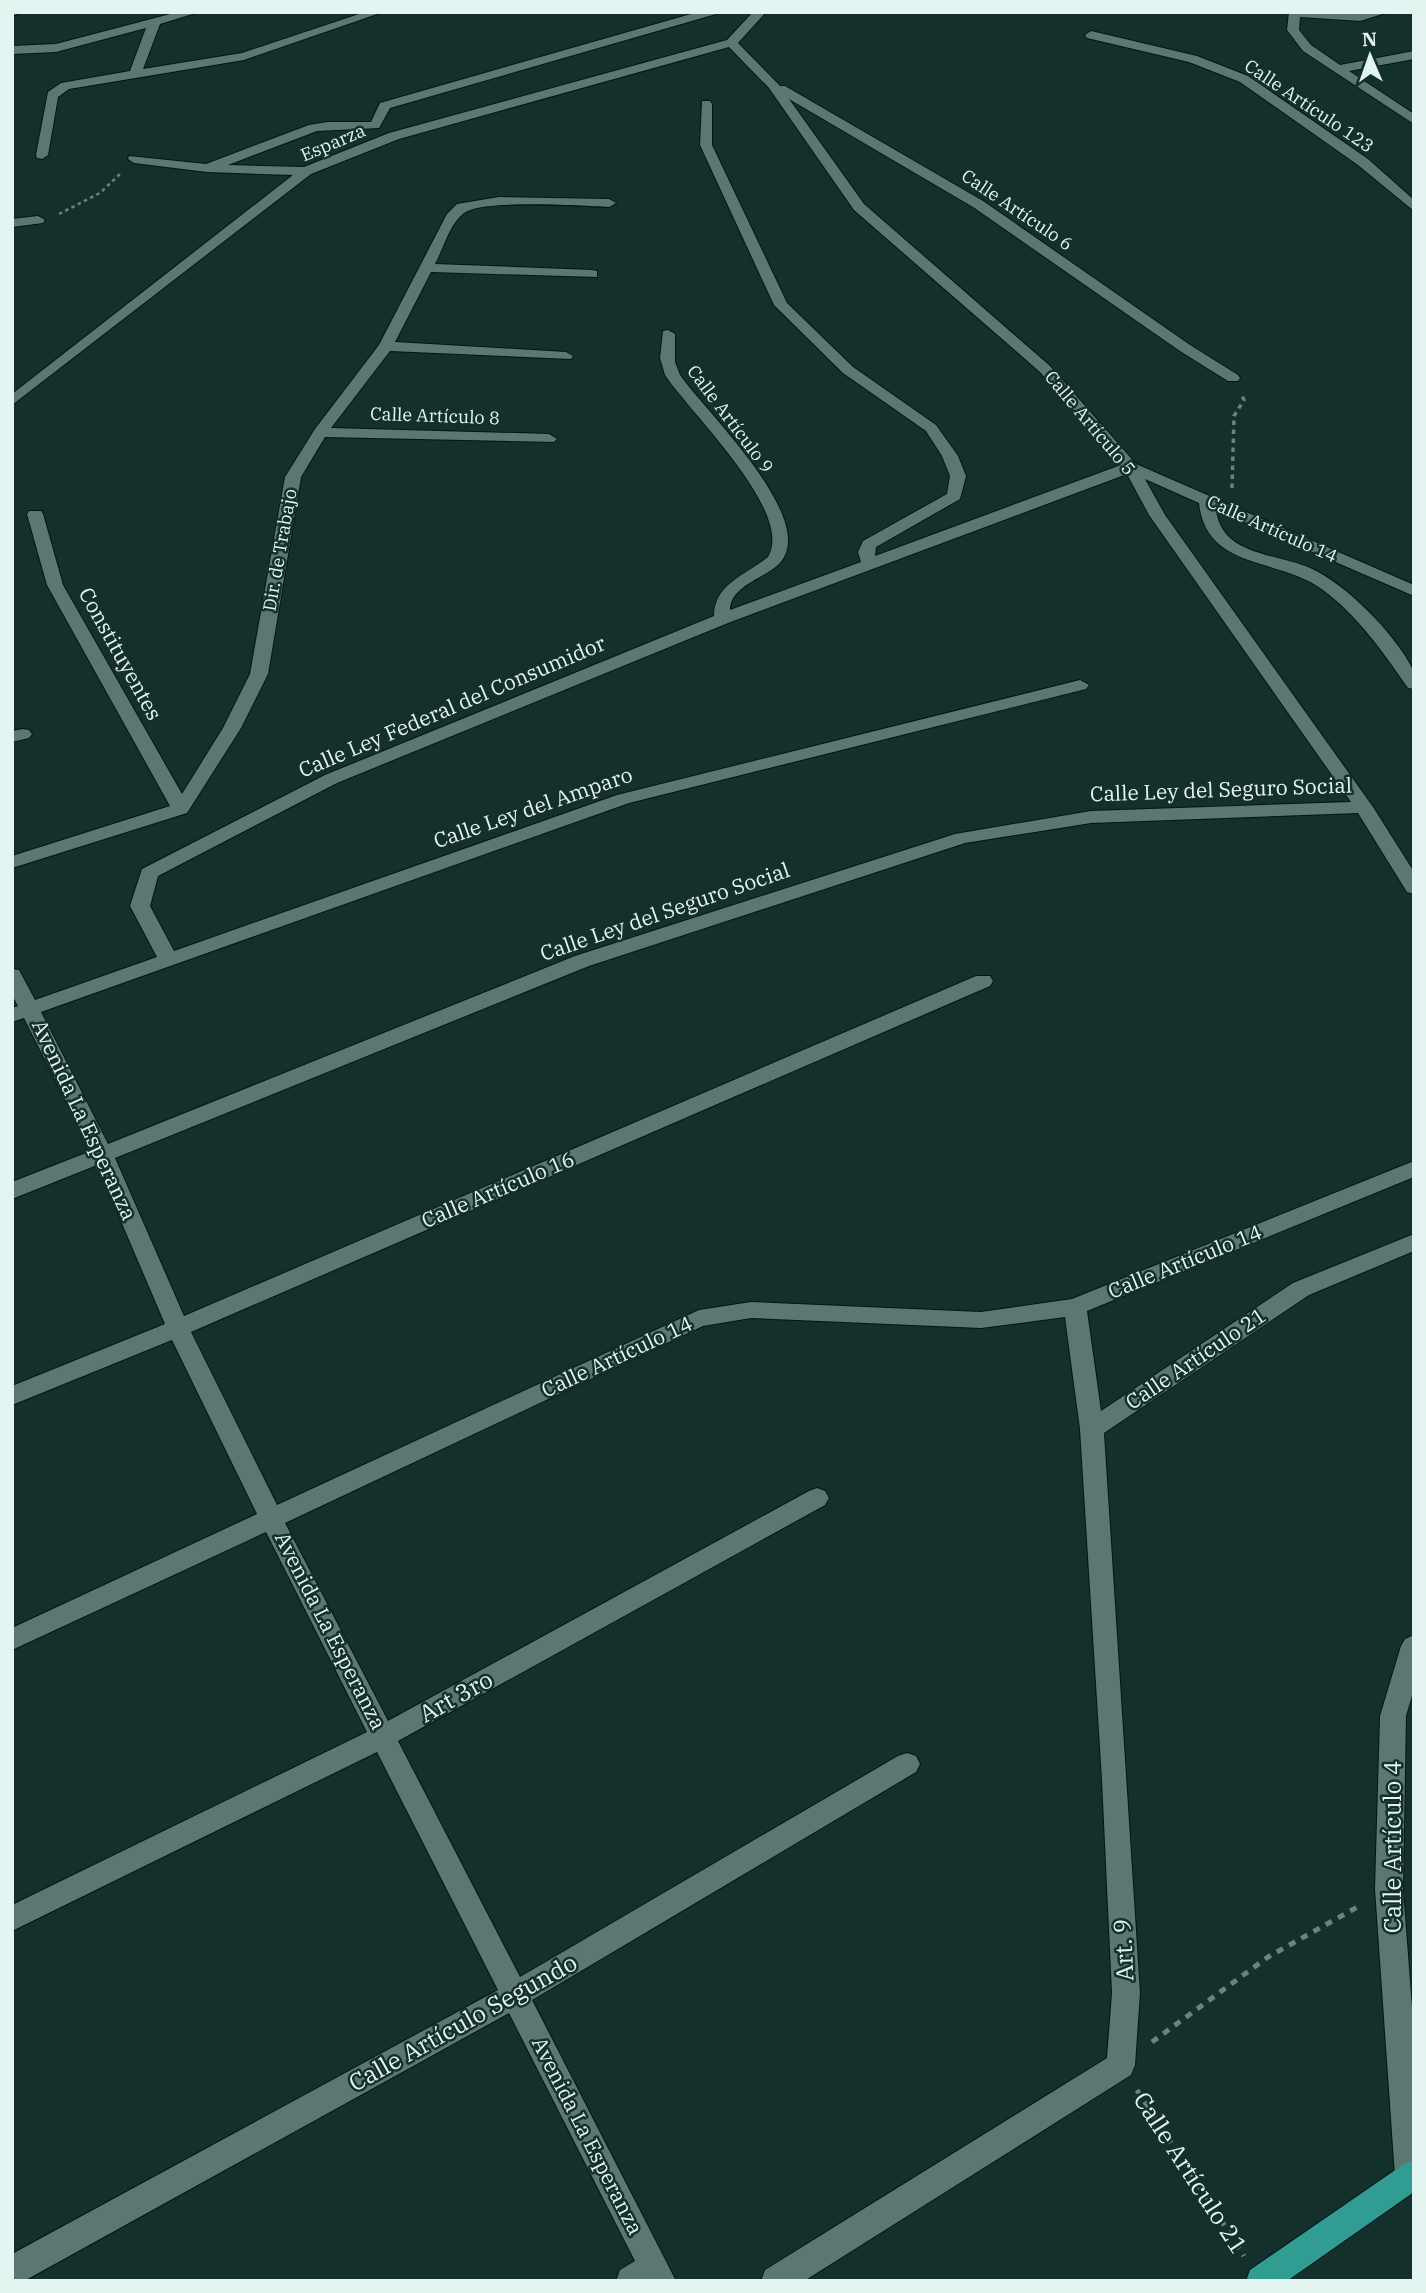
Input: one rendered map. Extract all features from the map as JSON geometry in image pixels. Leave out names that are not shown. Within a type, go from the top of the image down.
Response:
[{"type":"main road","points":[[1253,2269],[1412,2175]]},
{"type":"street","points":[[12,51],[56,48],[192,12]]},
{"type":"street","points":[[42,155],[52,95],[57,90],[78,82],[243,56],[377,12]]},
{"type":"street","points":[[375,125],[384,106],[695,16],[717,12]]},
{"type":"street","points":[[731,43],[760,12]]},
{"type":"street","points":[[1383,12],[1361,15],[1295,13],[1293,30],[1307,48],[1414,120]]},
{"type":"street","points":[[135,74],[155,22]]},
{"type":"street","name":"Calle Artículo 123","points":[[1091,35],[1192,59],[1244,79],[1363,162],[1414,207]]},
{"type":"street","name":"Calle Artículo 5","points":[[731,43],[773,85],[859,207],[1045,369],[1131,467],[1157,515],[1364,807],[1414,888]]},
{"type":"street","name":"Esparza","points":[[12,401],[306,171],[394,136],[731,43]]},
{"type":"street","points":[[1338,69],[1414,55]]},
{"type":"street","name":"Calle Artículo 6","points":[[773,85],[978,204],[1185,348],[1233,378]]},
{"type":"street","points":[[706,104],[706,145],[781,305],[848,370],[930,428],[950,456],[958,476],[954,496],[869,544],[866,552],[869,563]]},
{"type":"street","points":[[207,168],[323,124],[359,127],[375,125],[394,136]]},
{"type":"street","points":[[134,159],[207,168],[306,171]]},
{"type":"street","name":"Dir. de Trabajo","points":[[181,809],[232,728],[259,674],[293,477],[320,432],[386,346],[452,217],[462,207],[499,201],[609,203]]},
{"type":"street","points":[[12,223],[38,220]]},
{"type":"street","points":[[428,268],[592,274]]},
{"type":"street","name":"Calle Artículo 9","points":[[668,334],[670,371],[751,473],[778,524],[782,540],[782,550],[775,559],[726,593],[720,607],[722,619]]},
{"type":"street","points":[[386,346],[566,356]]},
{"type":"street","name":"Calle Artículo 8","points":[[320,432],[549,439]]},
{"type":"street","name":"Calle Artículo 14","points":[[1131,467],[1414,591]]},
{"type":"street","name":"Calle Ley Federal del Consumidor","points":[[169,960],[139,906],[149,873],[331,779],[722,619],[1131,467]]},
{"type":"street","points":[[1207,500],[1211,525],[1223,543],[1251,556],[1293,566],[1314,575],[1335,590],[1393,651],[1414,684]]},
{"type":"street","name":"Constituyentes","points":[[35,514],[55,585],[181,809]]},
{"type":"street","name":"Calle Ley del Amparo","points":[[21,1011],[623,799],[1080,685]]},
{"type":"street","name":"Calle Ley del Seguro Social","points":[[12,1191],[582,961],[962,838],[1091,817],[1364,807]]},
{"type":"street","points":[[12,862],[181,809]]},
{"type":"street","name":"Avenida La Esperanza","points":[[12,975],[21,1011],[104,1156],[178,1328],[272,1520],[515,1995],[649,2276]]},
{"type":"street","name":"Calle Artículo 16","points":[[12,1396],[178,1328],[983,981]]},
{"type":"street","name":"Calle Artículo 14","points":[[12,1640],[699,1318],[751,1310],[981,1320],[1075,1307],[1414,1168]]},
{"type":"street","name":"Calle Artículo 21","points":[[1092,1429],[1301,1289],[1414,1242]]},
{"type":"street","points":[[1075,1307],[1092,1429]]},
{"type":"street","name":"Art. 9","points":[[1092,1429],[1126,1993],[1121,2065]]},
{"type":"street","name":"Art 3ro","points":[[12,1919],[384,1736],[817,1498]]},
{"type":"street","name":"Calle Artículo 4","points":[[1412,2175],[1389,1889],[1393,1716],[1414,1646]]},
{"type":"street","name":"Calle Artículo Segundo","points":[[12,2271],[515,1995],[907,1764]]},
{"type":"street","points":[[776,2281],[1121,2065]]},
{"type":"path","points":[[38,220],[70,210],[100,193],[134,159]]},
{"type":"path","points":[[1232,510],[1234,416],[1244,400],[1233,378]]},
{"type":"path","points":[[1121,2065],[1268,1957],[1389,1889]]},
{"type":"path","name":"Calle Artículo 21","points":[[1121,2065],[1253,2269]]}]
